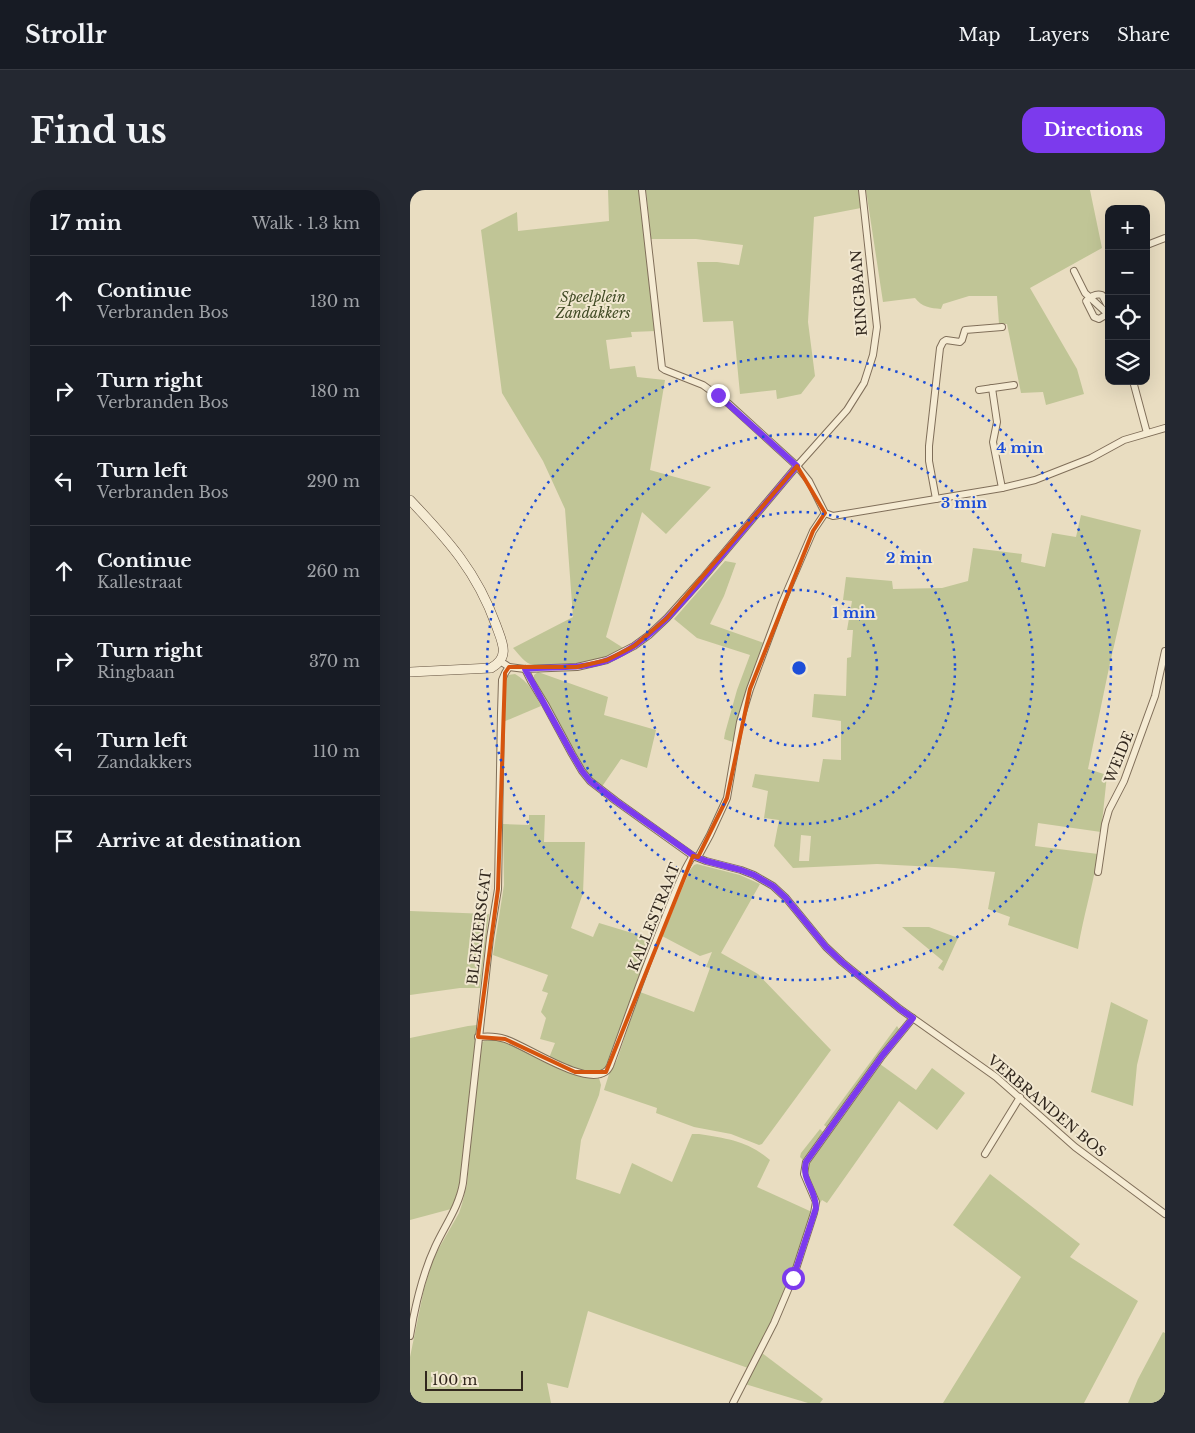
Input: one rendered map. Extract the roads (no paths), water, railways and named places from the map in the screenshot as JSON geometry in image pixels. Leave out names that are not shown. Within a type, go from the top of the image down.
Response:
[{"type":"street","points":[[642,190],[662,368],[703,384],[718,395],[797,466],[809,481],[825,513],[833,516],[1002,488],[1035,480],[1091,458],[1124,440],[1165,428]]},
{"type":"street","name":"RINGBAAN","points":[[500,661],[509,667],[525,669],[578,667],[607,660],[649,636],[702,579],[847,410],[864,383],[873,355],[877,327],[862,190]]},
{"type":"street","points":[[1150,244],[1165,238]]},
{"type":"street","points":[[1074,271],[1086,293],[1105,311]]},
{"type":"street","points":[[1105,301],[1102,295],[1098,294],[1086,301],[1094,317],[1105,316]]},
{"type":"street","points":[[936,499],[929,461],[929,446],[940,348],[946,340],[960,342],[965,330],[1002,327]]},
{"type":"street","points":[[979,390],[1014,385]]},
{"type":"street","points":[[1134,385],[1147,433]]},
{"type":"street","points":[[992,388],[997,422],[993,442],[1002,488]]},
{"type":"street","points":[[410,500],[453,547],[474,576],[490,608],[504,647],[500,661],[491,668],[410,672]]},
{"type":"street","name":"KALLESTRAAT","points":[[478,1037],[491,1036],[505,1039],[575,1072],[599,1074],[606,1072],[610,1066],[643,974],[674,896],[688,865],[696,857],[710,835],[726,798],[740,722],[750,689],[782,603],[813,531],[825,513]]},
{"type":"street","name":"WEIDE","points":[[1098,872],[1109,810],[1124,781],[1156,696],[1165,651]]},
{"type":"street","name":"BLEKKERSGAT","points":[[410,1336],[416,1304],[428,1262],[458,1203],[461,1193],[490,938],[498,889],[503,676],[509,667]]},
{"type":"street","name":"KALLESTRAAT","points":[[525,669],[572,754],[590,781],[696,857]]},
{"type":"street","name":"VERBRANDEN BOS","points":[[696,857],[748,872],[773,886],[786,898],[826,947],[842,962],[900,1009],[996,1077],[1075,1147],[1165,1214]]},
{"type":"street","points":[[733,1403],[782,1305],[793,1278],[814,1213],[816,1202],[804,1174],[806,1162],[882,1056],[913,1018]]},
{"type":"street","points":[[986,1154],[1020,1097]]},
{"type":"park label","name":"Speelplein Zandakkers","points":[[593,306]]}]
